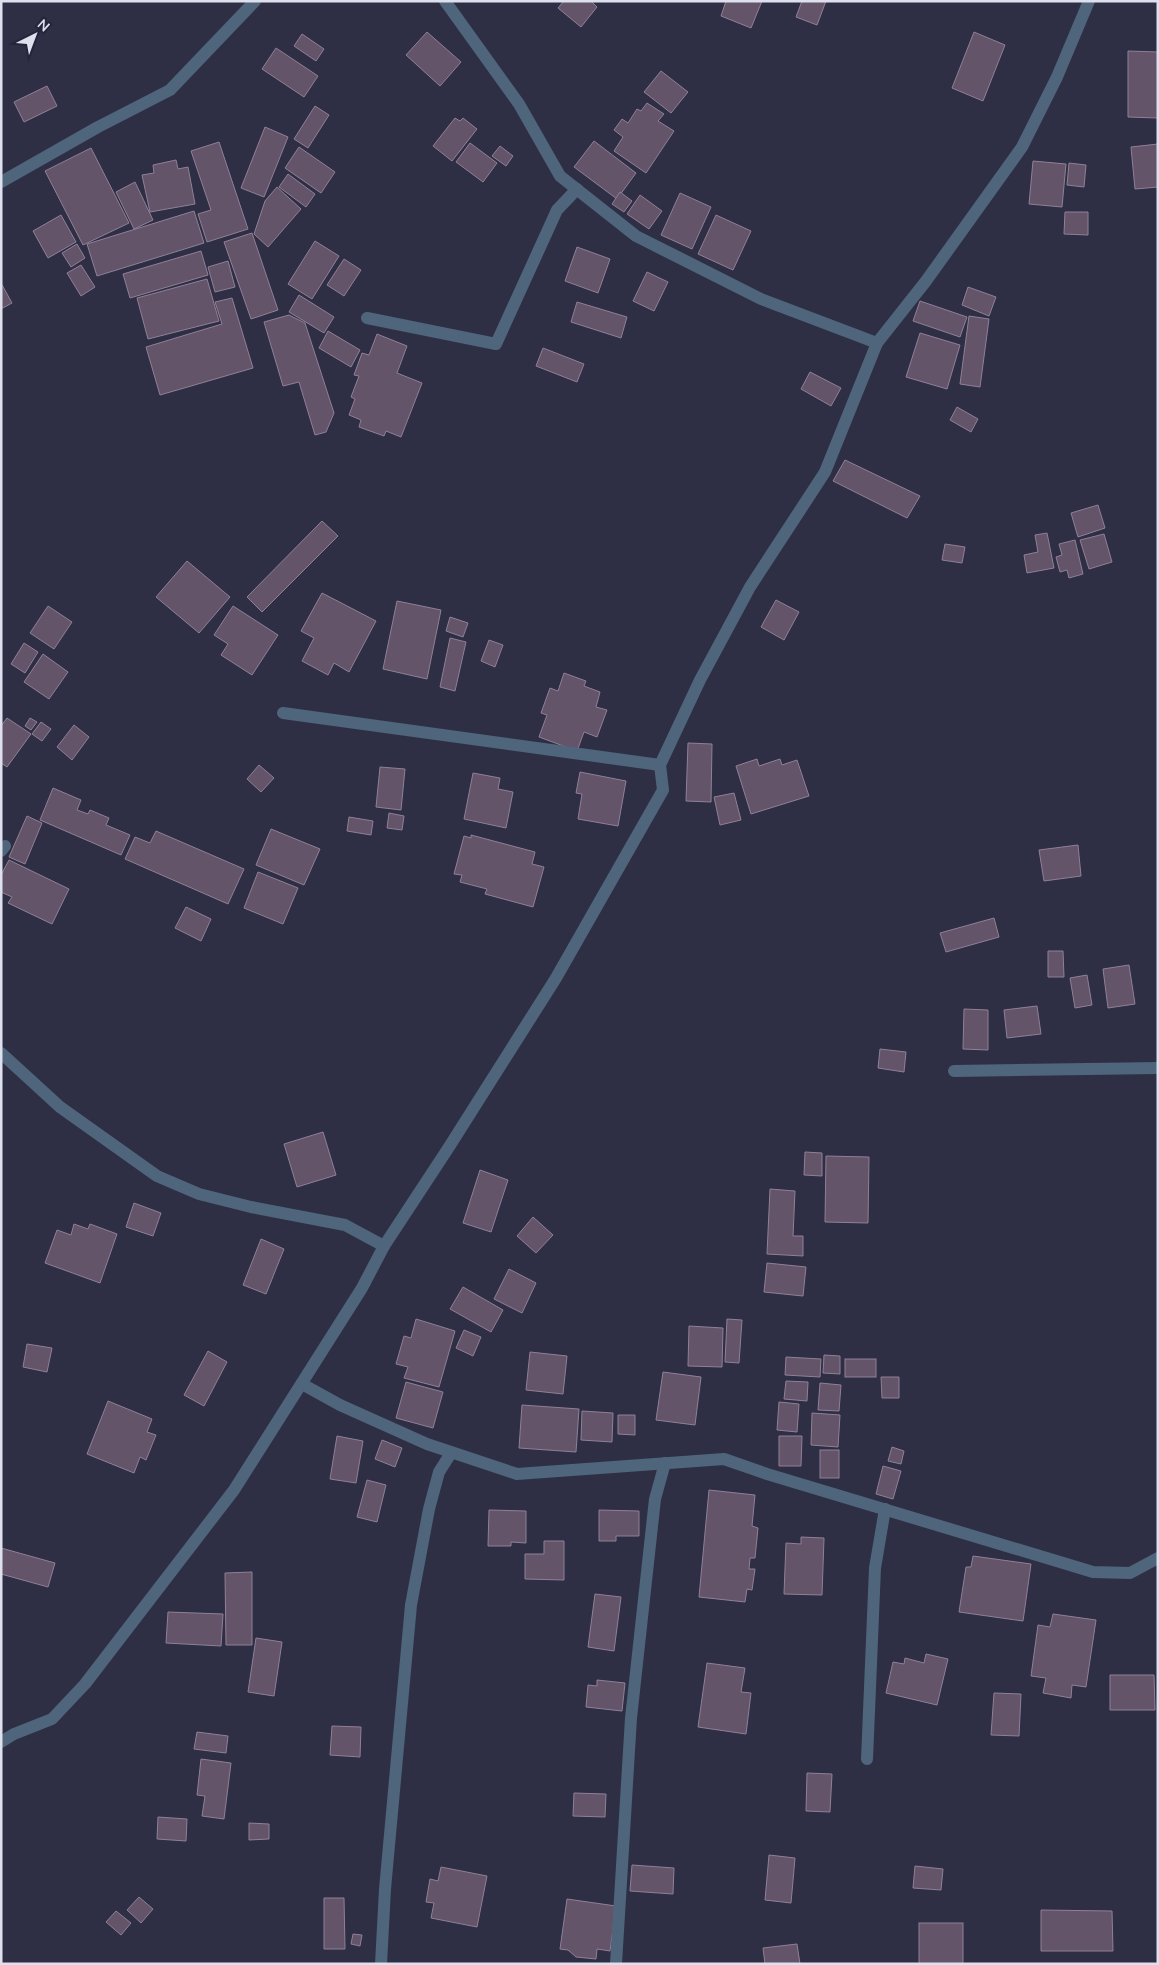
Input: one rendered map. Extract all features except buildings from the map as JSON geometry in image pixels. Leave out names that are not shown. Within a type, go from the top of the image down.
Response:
[{"type":"street","points":[[1,182],[98,127],[170,90],[256,1]]},
{"type":"street","points":[[445,1],[519,104],[560,176],[636,236],[761,299],[877,343]]},
{"type":"street","points":[[1,1742],[14,1734],[52,1719],[85,1684],[234,1490],[362,1288],[384,1246],[556,978],[663,790],[660,765],[700,680],[750,586],[825,472],[877,343],[926,281],[1022,147],[1057,77],[1089,1]]},
{"type":"street","points":[[367,318],[496,344],[557,210],[577,188]]},
{"type":"street","points":[[283,713],[660,765]]},
{"type":"street","points":[[1,1054],[60,1107],[157,1176],[199,1194],[251,1207],[345,1225],[384,1246]]},
{"type":"street","points":[[954,1071],[1158,1068]]},
{"type":"street","points":[[302,1384],[340,1405],[451,1453],[517,1474],[724,1459],[1093,1572],[1130,1573],[1158,1558]]},
{"type":"street","points":[[381,1964],[385,1889],[411,1605],[429,1509],[440,1472],[451,1453]]},
{"type":"street","points":[[616,1964],[631,1718],[655,1499],[665,1462]]},
{"type":"street","points":[[867,1759],[875,1568],[885,1509]]}]
